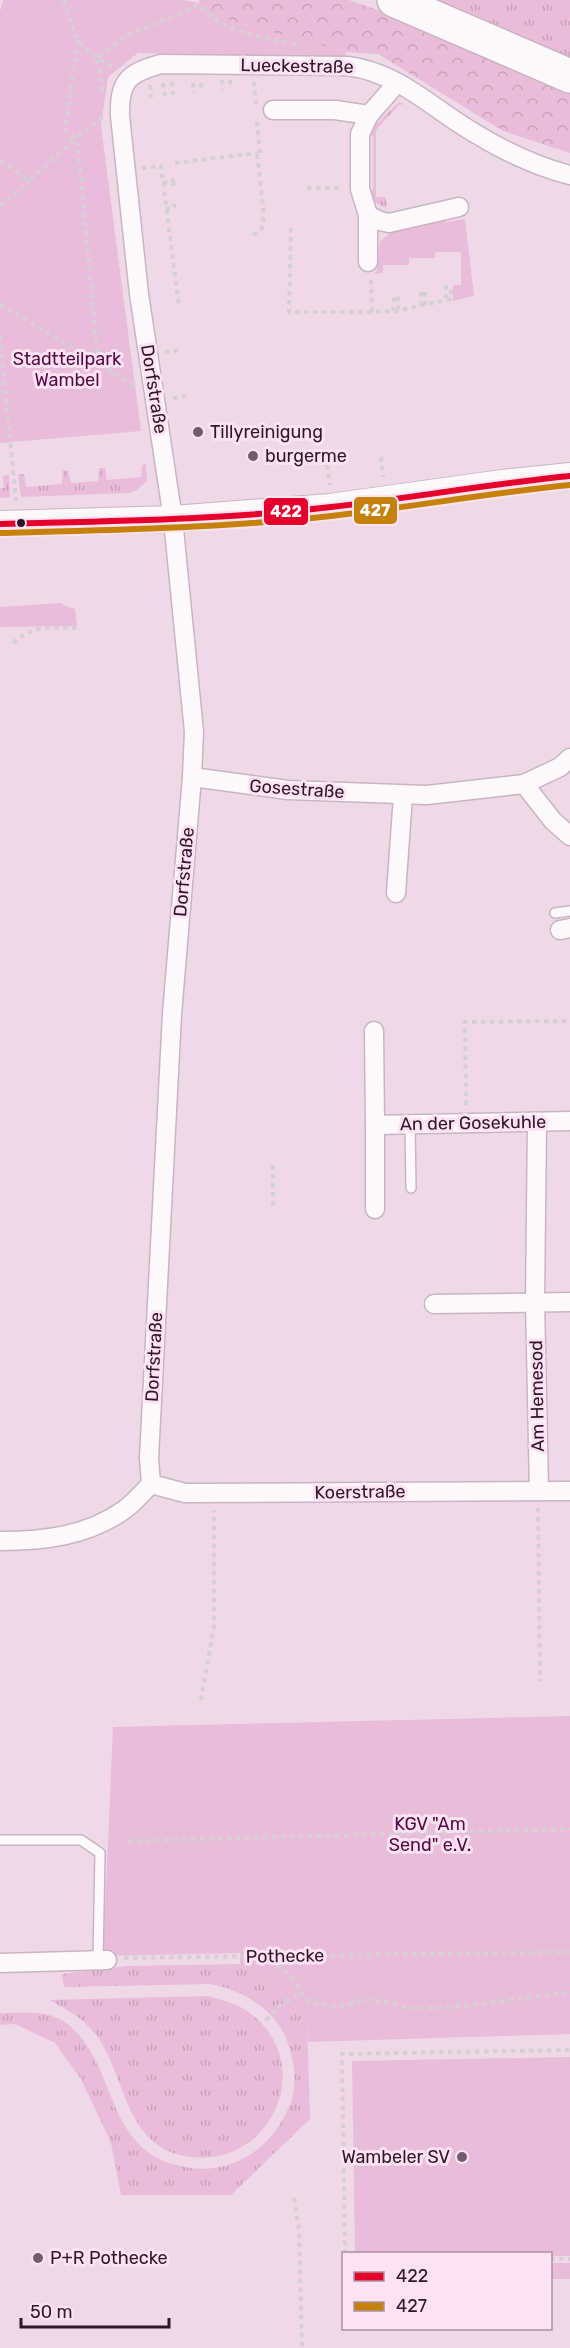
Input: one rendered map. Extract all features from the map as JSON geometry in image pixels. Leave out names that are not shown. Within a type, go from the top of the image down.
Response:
[{"type":"highway","points":[[394,0],[570,76]]},
{"type":"main road","points":[[0,524],[173,519],[330,507],[570,476]]},
{"type":"street","name":"Lueckestraße","points":[[133,75],[142,69],[161,64],[348,66],[380,73],[457,122],[516,155],[550,170],[570,175]]},
{"type":"street","points":[[111,97],[133,75]]},
{"type":"street","points":[[368,262],[368,214],[360,189],[360,134],[369,115],[397,83]]},
{"type":"street","name":"Dorfstraße","points":[[111,97],[139,294],[161,398],[194,732],[172,1014],[149,1458],[151,1484]]},
{"type":"street","points":[[273,110],[335,110],[369,115]]},
{"type":"street","points":[[368,214],[389,223],[459,207]]},
{"type":"street","name":"Gosestraße","points":[[192,777],[288,790],[403,796],[452,793],[524,784],[565,763]]},
{"type":"street","points":[[524,784],[553,821],[570,836]]},
{"type":"street","points":[[396,893],[403,796]]},
{"type":"street","name":"An der Gosekuhle","points":[[374,1031],[375,1209]]},
{"type":"street","name":"An der Gosekuhle","points":[[375,1125],[570,1121]]},
{"type":"street","name":"Am Hemesod","points":[[537,1122],[535,1302],[538,1498]]},
{"type":"street","points":[[434,1304],[570,1302]]},
{"type":"street","points":[[0,1541],[62,1537],[96,1527],[125,1509],[151,1484]]},
{"type":"street","name":"Koerstraße","points":[[151,1484],[185,1493],[538,1498],[570,1491]]},
{"type":"street","points":[[0,1963],[103,1960]]},
{"type":"lane","points":[[562,924],[570,911]]},
{"type":"lane","points":[[410,1124],[411,1188]]},
{"type":"lane","points":[[0,1840],[81,1840],[100,1853],[103,1960]]},
{"type":"path","points":[[64,0],[71,28],[78,40],[96,59],[133,75]]},
{"type":"path","points":[[96,59],[128,35],[199,5],[208,16],[230,27],[307,46]]},
{"type":"path","points":[[78,40],[65,129],[75,139],[79,158],[98,363]]},
{"type":"path","points":[[96,59],[111,97]]},
{"type":"path","points":[[163,76],[165,96]]},
{"type":"path","points":[[171,76],[173,96]]},
{"type":"path","points":[[175,163],[260,153],[254,88]]},
{"type":"path","points":[[0,206],[103,116],[102,106]]},
{"type":"path","points":[[253,235],[262,228],[264,215],[257,153]]},
{"type":"path","points":[[0,161],[30,180]]},
{"type":"path","points":[[139,168],[161,166],[166,209],[174,233],[171,238],[173,257],[177,262],[179,307]]},
{"type":"path","points":[[163,183],[175,182]]},
{"type":"path","points":[[308,188],[348,189]]},
{"type":"path","points":[[166,209],[176,208]]},
{"type":"path","points":[[291,228],[289,312],[396,311],[448,300],[448,286]]},
{"type":"path","points":[[173,257],[179,256]]},
{"type":"path","points":[[368,262],[371,272],[372,312]]},
{"type":"path","points":[[423,292],[423,305]]},
{"type":"path","points":[[396,296],[396,311]]},
{"type":"path","points":[[0,304],[161,398],[188,395]]},
{"type":"path","points":[[0,336],[16,501]]},
{"type":"path","points":[[162,352],[181,350]]},
{"type":"path","points":[[381,457],[384,480]]},
{"type":"path","points":[[327,465],[330,488]]},
{"type":"path","points":[[13,643],[26,629],[77,627]]},
{"type":"path","points":[[466,1123],[465,1022],[570,1021]]},
{"type":"path","points":[[273,1165],[273,1210]]},
{"type":"path","points":[[538,1498],[540,1681]]},
{"type":"path","points":[[201,1700],[214,1626],[213,1509]]},
{"type":"path","points":[[128,1841],[570,1829]]},
{"type":"path","name":"Pothecke","points":[[103,1960],[570,1952]]},
{"type":"path","points":[[262,1956],[292,1976],[301,1993],[312,2004],[339,2006],[369,1998],[412,2008],[446,2008],[570,1992]]},
{"type":"path","points":[[266,2020],[281,2004],[301,1993]]},
{"type":"path","points":[[345,2252],[342,2054],[570,2050]]},
{"type":"path","points":[[294,2198],[299,2230],[302,2348]]},
{"type":"path","points":[[552,2259],[570,2259]]},
{"type":"green space","name":"Stadtteilpark Wambel","points":[[3,0],[183,0],[199,3],[216,17],[346,52],[346,58],[138,53],[108,77],[101,126],[141,431],[0,443],[0,11]]},
{"type":"green space","points":[[199,0],[349,0],[424,26],[570,91],[570,153],[503,131],[378,54],[346,52],[216,17],[199,3]]},
{"type":"green space","points":[[421,0],[570,0],[570,64]]},
{"type":"green space","points":[[399,102],[404,104],[399,105],[376,130],[376,197],[385,197],[387,205],[385,208],[375,202],[369,192],[373,190],[373,136],[369,135],[369,131]]},
{"type":"green space","points":[[465,219],[474,296],[453,301],[453,285],[461,285],[461,252],[435,252],[435,258],[409,258],[409,265],[383,265],[383,273],[374,274],[377,271],[380,242],[391,232],[443,220],[447,222]]},
{"type":"green space","points":[[146,464],[147,481],[137,490],[129,493],[21,497],[18,474],[24,474],[26,487],[62,484],[63,470],[68,471],[71,483],[98,481],[99,468],[105,468],[107,480],[141,477],[142,465]]},
{"type":"green space","points":[[9,475],[10,497],[0,498],[0,488],[4,488],[3,476]]},
{"type":"green space","points":[[62,603],[75,609],[77,626],[0,627],[0,607]]},
{"type":"green space","name":"KGV \"Am Send\" e.V.","points":[[570,1716],[570,2034],[308,2042],[307,2021],[273,1985],[240,1964],[240,1953],[103,1956],[113,1727]]},
{"type":"green space","points":[[240,1964],[273,1985],[307,2021],[310,2119],[231,2195],[121,2195],[111,2143],[81,2079],[55,2043],[15,2024],[0,2025],[0,2013],[43,2014],[66,2023],[82,2039],[95,2059],[123,2122],[136,2141],[153,2155],[176,2165],[198,2169],[220,2167],[243,2159],[262,2146],[284,2118],[292,2099],[295,2081],[291,2053],[285,2036],[272,2016],[254,2001],[221,1986],[210,1984],[64,1987],[62,1974],[127,1966]]},
{"type":"green space","points":[[209,1996],[243,2008],[269,2033],[280,2058],[282,2084],[276,2109],[261,2131],[241,2148],[214,2157],[184,2156],[165,2149],[150,2138],[139,2125],[130,2108],[99,2039],[77,2016],[49,2000]]},
{"type":"green space","name":"Wambeler SV","points":[[570,2057],[570,2256],[552,2256],[552,2252],[355,2252],[352,2061]]},
{"type":"green space","points":[[552,2263],[570,2263],[570,2279],[552,2279]]},
{"type":"transit line","name":"422","points":[[0,524],[248,515],[570,476]]},
{"type":"transit line","name":"427","points":[[0,533],[166,528],[290,520],[570,485]]},
{"type":"place","name":"Tillyreinigung","points":[[198,432]]},
{"type":"place","name":"burgerme","points":[[253,456]]},
{"type":"place","name":"Wambeler SV","points":[[462,2157]]},
{"type":"place","name":"P+R Pothecke","points":[[38,2258]]}]
